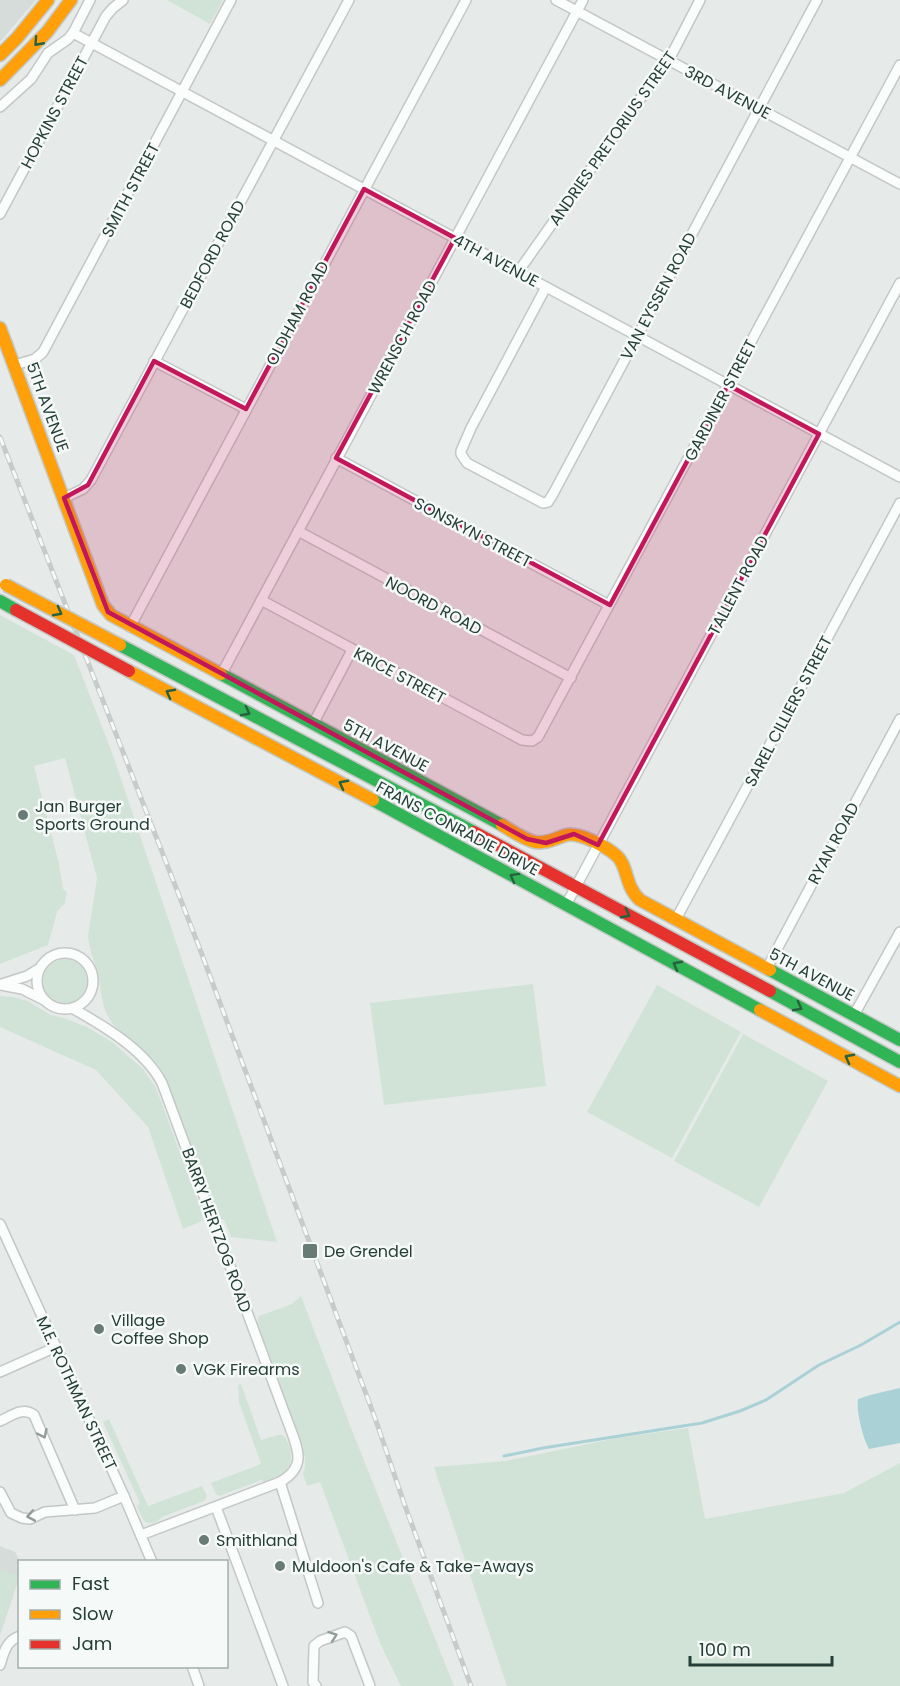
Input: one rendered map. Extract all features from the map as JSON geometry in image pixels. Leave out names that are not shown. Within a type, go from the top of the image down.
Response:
[{"type":"main road","points":[[0,55],[48,0]]},
{"type":"main road","points":[[0,80],[48,31],[71,0]]},
{"type":"main road","name":"5TH AVENUE","points":[[0,328],[104,605],[111,615],[531,841],[546,843],[574,834],[598,845],[616,855],[620,860],[630,891],[634,896],[900,1040]]},
{"type":"main road","name":"FRANS CONRADIE DRIVE","points":[[3,583],[575,886],[900,1062]]},
{"type":"main road","name":"FRANS CONRADIE DRIVE","points":[[0,601],[900,1086]]},
{"type":"street","points":[[0,107],[31,79],[48,53],[68,39],[90,0]]},
{"type":"street","name":"HOPKINS STREET","points":[[0,214],[91,42],[106,16],[123,0]]},
{"type":"street","name":"SMITH STREET","points":[[15,365],[35,358],[43,352],[231,0]]},
{"type":"street","name":"BEDFORD ROAD","points":[[64,498],[88,485],[349,0]]},
{"type":"street","name":"OLDHAM ROAD","points":[[130,627],[466,0]]},
{"type":"street","name":"3RD AVENUE","points":[[556,0],[900,184]]},
{"type":"street","name":"WRENSCH ROAD","points":[[221,675],[583,0]]},
{"type":"street","name":"ANDRIES PRETORIUS STREET","points":[[518,272],[667,60],[700,0]]},
{"type":"street","name":"VAN EYSSEN ROAD","points":[[546,287],[461,447],[461,454],[467,463],[543,503],[548,502],[817,0]]},
{"type":"street","name":"4TH AVENUE","points":[[73,33],[900,477]]},
{"type":"street","name":"GARDINER STREET","points":[[540,735],[900,65]]},
{"type":"street","name":"TALLENT ROAD","points":[[566,905],[900,283]]},
{"type":"street","points":[[154,361],[246,409]]},
{"type":"street","name":"SONSKYN STREET","points":[[336,459],[609,605]]},
{"type":"street","name":"SAREL CILLIERS STREET","points":[[676,919],[900,503]]},
{"type":"street","name":"NOORD ROAD","points":[[298,531],[571,678]]},
{"type":"street","name":"KRICE STREET","points":[[261,600],[522,740],[532,741],[540,735]]},
{"type":"street","points":[[313,724],[352,650]]},
{"type":"street","name":"RYAN ROAD","points":[[767,968],[900,719]]},
{"type":"street","points":[[854,1015],[900,932]]},
{"type":"street","points":[[67,953],[75,955],[88,965],[93,982],[92,991],[87,999],[80,1005],[63,1009],[54,1007],[22,989],[0,985],[27,976],[51,957],[67,953]]},
{"type":"street","points":[[40,968],[37,985],[46,1002]]},
{"type":"street","name":"BARRY HERTZOG ROAD","points":[[72,1008],[110,1031],[146,1061],[157,1074],[165,1090],[297,1447],[298,1459],[295,1470],[280,1482]]},
{"type":"street","name":"M.E. ROTHMAN STREET","points":[[0,1224],[2,1234],[56,1347],[151,1560]]},
{"type":"street","points":[[0,1372],[56,1347]]},
{"type":"street","points":[[0,1421],[23,1410],[34,1415],[75,1510]]},
{"type":"street","points":[[141,1535],[280,1482],[318,1603]]},
{"type":"street","points":[[0,1492],[11,1513],[30,1519],[45,1512],[95,1508],[124,1496]]},
{"type":"street","points":[[216,1507],[283,1686]]},
{"type":"street","points":[[311,1685],[314,1646],[320,1641],[345,1632],[351,1636],[370,1686]]},
{"type":"street","points":[[0,1665],[6,1646],[18,1637]]},
{"type":"street","points":[[193,1668],[199,1686]]},
{"type":"highlighted area","points":[[364,189],[455,238],[336,458],[610,605],[728,385],[819,434],[598,845],[574,834],[546,843],[527,839],[108,612],[64,498],[88,485],[154,361],[246,409]]},
{"type":"shaded area","points":[[0,0],[36,0],[0,42]]},
{"type":"shaded area","points":[[0,1546],[15,1552],[19,1560],[18,1581],[0,1635]]},
{"type":"green space","points":[[167,0],[223,0],[210,24]]},
{"type":"green space","points":[[0,615],[74,655],[113,755],[277,1242],[231,1237],[224,1219],[220,1220],[163,1072],[109,1018],[102,998],[88,936],[97,878],[65,758],[34,766],[59,864],[63,889],[67,892],[65,903],[57,912],[48,945],[0,964]]},
{"type":"green space","points":[[65,959],[80,966],[87,981],[80,996],[65,1003],[50,996],[43,981],[50,966]]},
{"type":"green space","points":[[533,984],[546,1086],[384,1105],[370,1003]]},
{"type":"green space","points":[[657,985],[741,1032],[672,1158],[587,1112]]},
{"type":"green space","points":[[0,996],[28,1001],[49,1014],[87,1027],[112,1042],[143,1069],[156,1088],[203,1214],[202,1221],[183,1229],[148,1127],[96,1070],[0,1027]]},
{"type":"green space","points":[[743,1034],[828,1081],[759,1207],[674,1161]]},
{"type":"green space","points":[[301,1296],[454,1686],[401,1686],[380,1643],[320,1482],[307,1486],[303,1474],[305,1457],[257,1323],[259,1316],[292,1304]]},
{"type":"green space","points":[[241,1384],[261,1440],[283,1435],[289,1445],[291,1456],[286,1471],[277,1478],[263,1482],[262,1480],[219,1496],[211,1483],[261,1464],[239,1402],[238,1385]]},
{"type":"green space","points":[[109,1419],[148,1506],[202,1486],[207,1496],[204,1501],[162,1517],[153,1523],[144,1521],[137,1507],[140,1503],[103,1422]]},
{"type":"green space","points":[[688,1428],[705,1519],[844,1493],[900,1463],[900,1686],[507,1686],[434,1467],[506,1461],[617,1438]]},
{"type":"green space","points":[[0,1570],[18,1576],[18,1579],[0,1632]]},
{"type":"water","points":[[900,1388],[900,1443],[869,1449],[864,1439],[858,1399]]},
{"type":"waterway","points":[[504,1456],[702,1423],[740,1411],[766,1400],[819,1365],[861,1345],[900,1322]]},
{"type":"railway","points":[[0,437],[198,944],[375,1418],[471,1686]]},
{"type":"traffic: fast","points":[[0,601],[16,610]]},
{"type":"traffic: fast","points":[[120,645],[474,832]]},
{"type":"traffic: fast","points":[[221,674],[502,825]]},
{"type":"traffic: fast","points":[[373,800],[760,1010]]},
{"type":"traffic: fast","points":[[770,970],[900,1040]]},
{"type":"traffic: fast","points":[[770,991],[900,1062]]},
{"type":"traffic: slow","points":[[0,55],[48,0]]},
{"type":"traffic: slow","points":[[0,80],[47,32],[71,0]]},
{"type":"traffic: slow","points":[[0,328],[103,605],[111,615],[221,674]]},
{"type":"traffic: slow","points":[[6,585],[120,645]]},
{"type":"traffic: slow","points":[[129,671],[373,800]]},
{"type":"traffic: slow","points":[[502,825],[535,842],[572,835],[586,838],[613,852],[621,860],[632,889],[640,900],[770,970]]},
{"type":"traffic: slow","points":[[760,1010],[900,1086]]},
{"type":"traffic: jam","points":[[16,610],[129,671]]},
{"type":"traffic: jam","points":[[474,832],[770,991]]},
{"type":"place","name":"Jan Burger Sports Ground","points":[[23,815]]},
{"type":"place","name":"De Grendel","points":[[310,1251]]},
{"type":"place","name":"Village Coffee Shop","points":[[99,1329]]},
{"type":"place","name":"VGK Firearms","points":[[181,1369]]},
{"type":"place","name":"Smithland","points":[[204,1540]]},
{"type":"place","name":"Muldoon's Cafe & Take-Aways","points":[[280,1566]]}]
